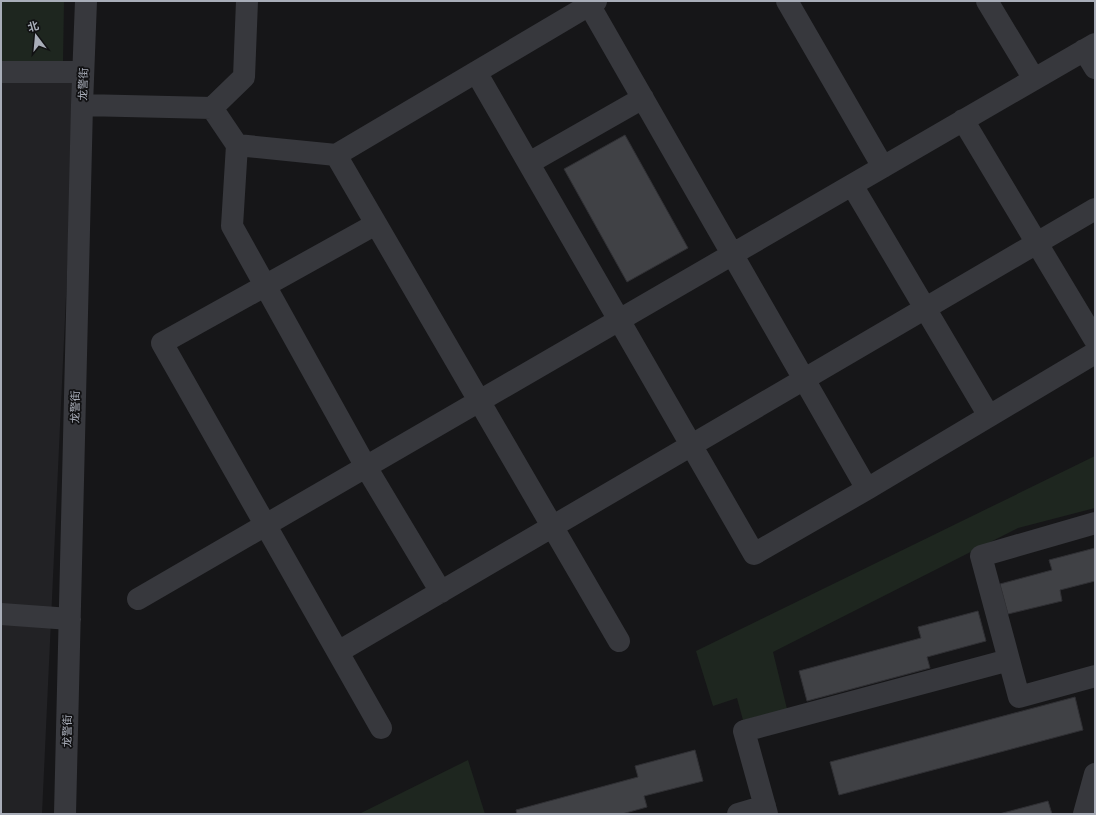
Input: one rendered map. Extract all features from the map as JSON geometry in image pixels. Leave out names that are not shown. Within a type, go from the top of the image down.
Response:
[{"type":"street","name":"龙警街","points":[[65,814],[82,105],[86,1]]},
{"type":"street","points":[[82,105],[212,108],[244,77],[247,1]]},
{"type":"street","points":[[787,1],[883,167]]},
{"type":"street","points":[[987,1],[1034,79]]},
{"type":"street","points":[[237,145],[336,155],[590,2],[642,98],[867,489]]},
{"type":"street","points":[[138,599],[1034,79],[1091,54]]},
{"type":"street","points":[[1,72],[83,72]]},
{"type":"street","points":[[476,72],[754,554],[867,489],[1095,353]]},
{"type":"street","points":[[528,163],[642,98]]},
{"type":"street","points":[[212,108],[237,145],[232,226],[366,467],[440,592]]},
{"type":"street","points":[[963,120],[1095,340]]},
{"type":"street","points":[[336,155],[620,641]]},
{"type":"street","points":[[852,185],[989,416]]},
{"type":"street","points":[[338,652],[1095,209]]},
{"type":"street","points":[[376,224],[162,343],[381,728]]},
{"type":"street","points":[[1095,524],[980,556],[1019,697],[1095,676]]},
{"type":"street","points":[[1,614],[70,619]]},
{"type":"street","points":[[738,814],[766,810],[744,731],[1009,660]]},
{"type":"street","points":[[1084,814],[1095,774]]},
{"type":"shaded area","points":[[1,1],[64,1],[63,62],[1,61]]},
{"type":"shaded area","points":[[76,81],[42,814],[1,814],[1,83]]},
{"type":"shaded area","points":[[1095,456],[1095,508],[1018,528],[773,652],[787,709],[743,720],[737,698],[713,706],[696,651]]},
{"type":"shaded area","points":[[468,760],[485,814],[359,814]]},
{"type":"building","points":[[625,135],[688,248],[627,282],[564,169]]},
{"type":"building","points":[[1095,548],[1095,581],[1060,590],[1062,601],[1008,614],[1000,584],[1052,570],[1049,560]]},
{"type":"building","points":[[978,611],[986,641],[927,657],[930,668],[807,701],[799,671],[921,638],[918,627]]},
{"type":"building","points":[[1075,697],[1083,730],[839,795],[830,762]]},
{"type":"building","points":[[695,750],[703,781],[644,796],[647,807],[622,814],[517,814],[516,810],[638,777],[635,766]]},
{"type":"building","points":[[1048,801],[1052,814],[999,814]]}]
